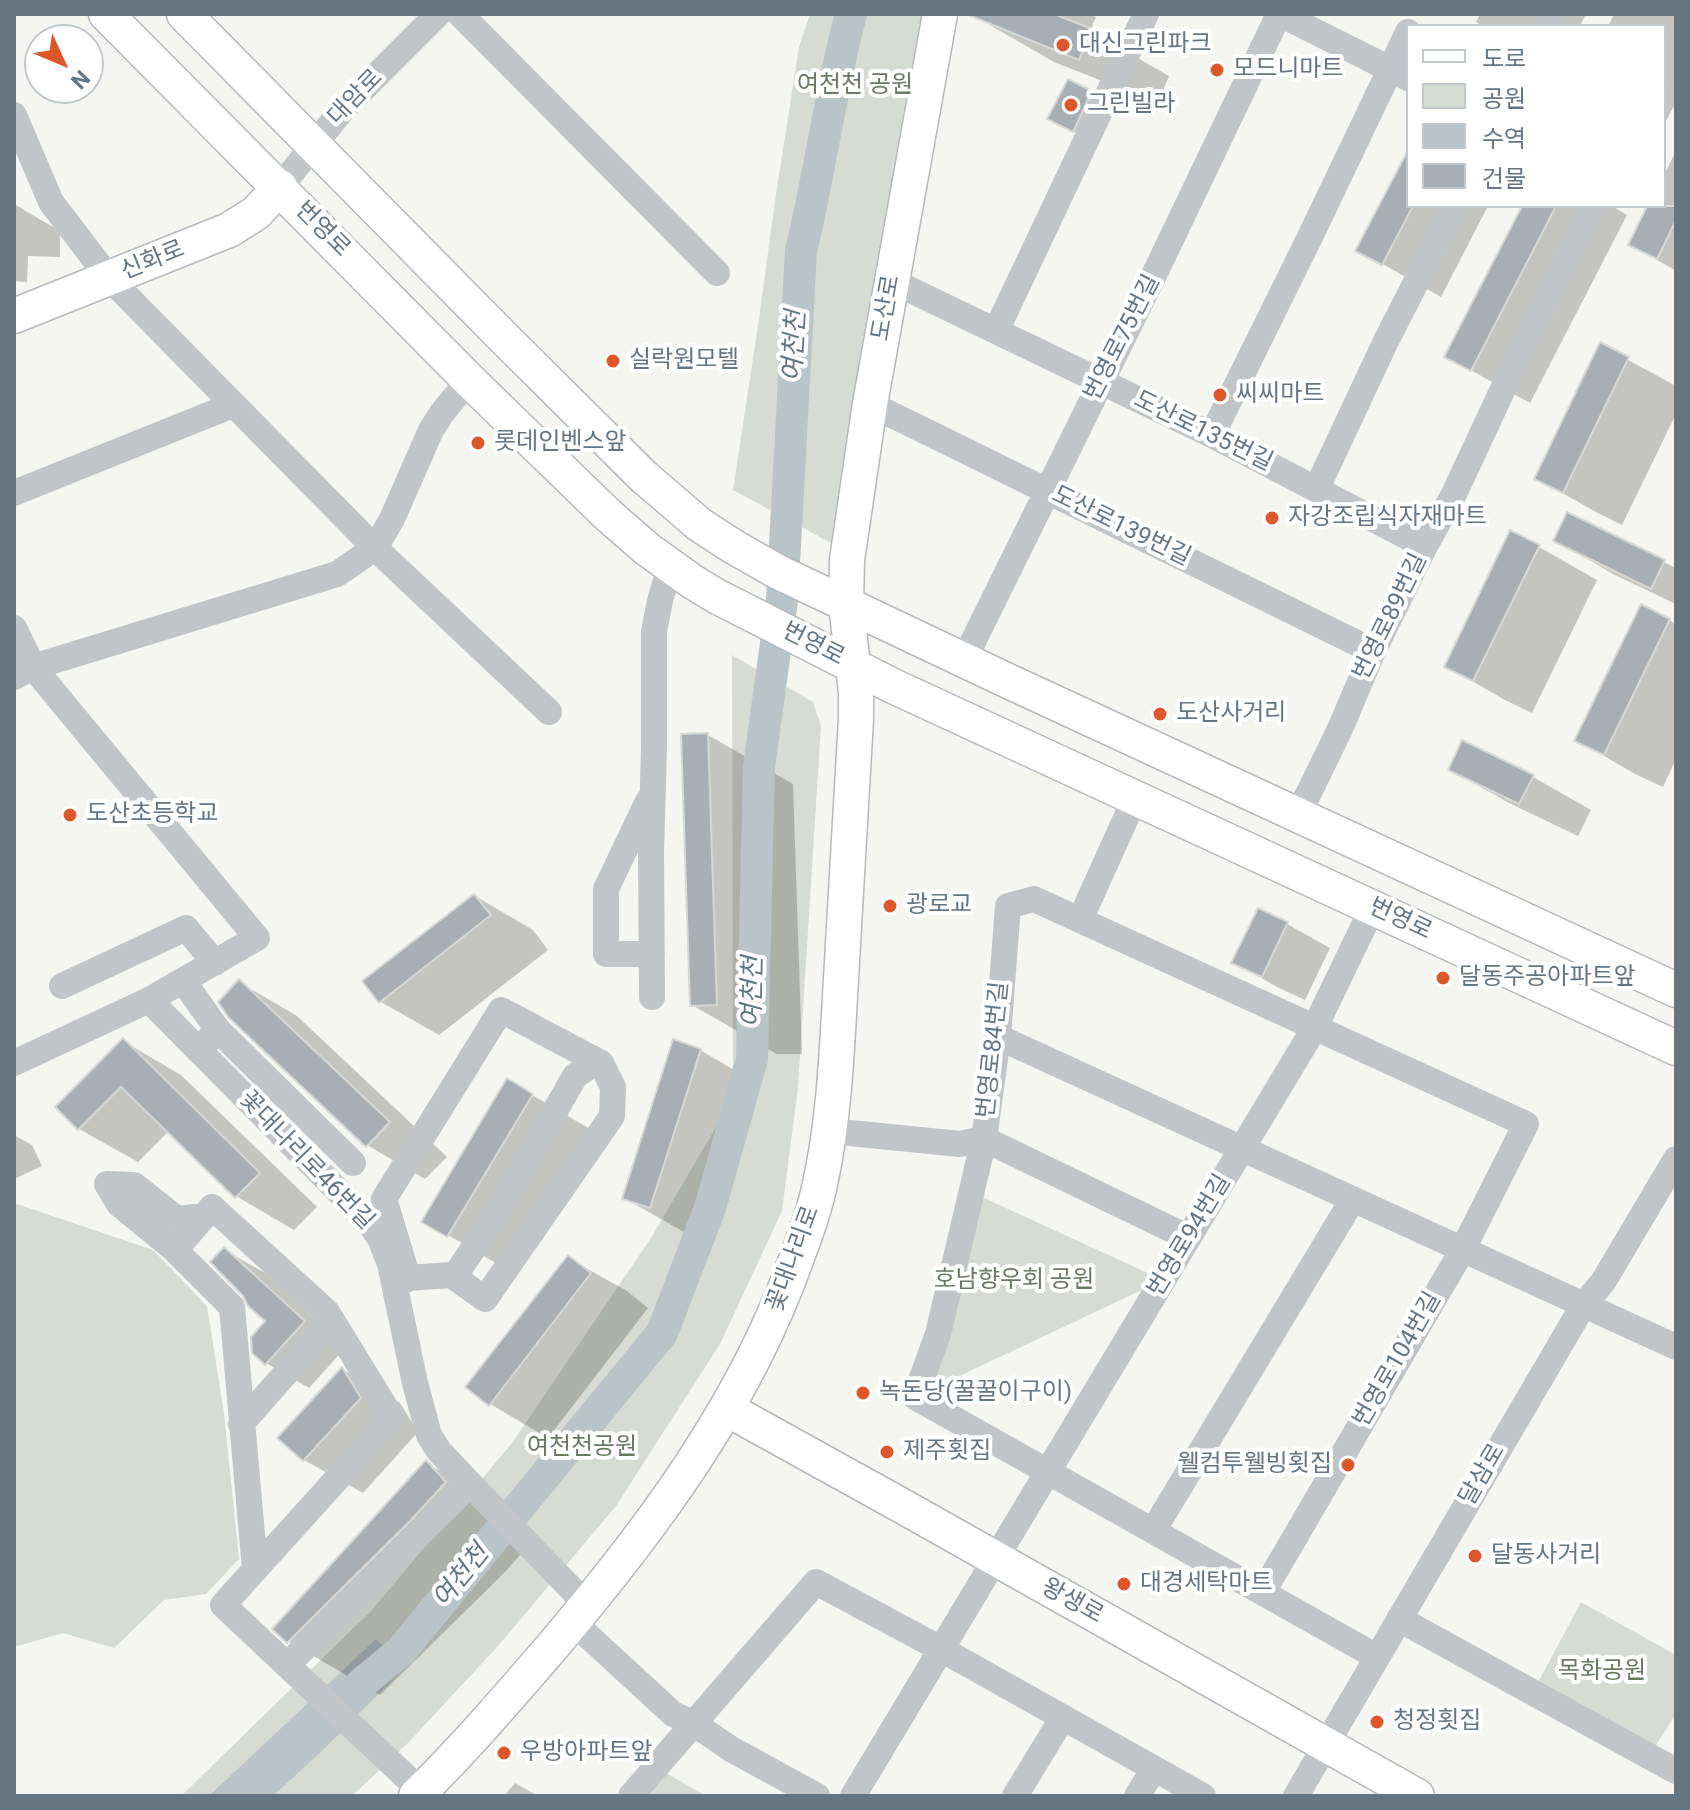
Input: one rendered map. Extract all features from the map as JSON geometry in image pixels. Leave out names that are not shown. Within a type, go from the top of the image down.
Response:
[{"type":"main road","name":"번영로","points":[[106,14],[469,380],[608,515],[670,566],[716,596],[941,708],[1676,1048]]},
{"type":"main road","name":"도산로","points":[[837,600],[847,560],[870,404],[940,14]]},
{"type":"main road","name":"번영로","points":[[195,25],[644,477],[700,525],[778,572],[1676,990]]},
{"type":"main road","points":[[168,76],[185,80],[194,78],[203,74],[209,64],[211,53],[195,25]]},
{"type":"main road","name":"신화로","points":[[14,316],[229,230],[256,213],[280,187]]},
{"type":"main road","name":"꽃대나리로","points":[[418,1793],[484,1725],[580,1614],[677,1488],[727,1409],[785,1291],[806,1234],[821,1181],[836,1072],[856,718],[839,659],[837,600]]},
{"type":"main road","points":[[941,708],[964,660]]},
{"type":"main road","name":"왕생로","points":[[727,1409],[1417,1796]]},
{"type":"street","name":"대암로","points":[[280,187],[343,109],[438,14]]},
{"type":"street","points":[[460,14],[717,273]]},
{"type":"street","points":[[996,331],[1146,14]]},
{"type":"street","points":[[1280,14],[1399,74]]},
{"type":"street","name":"번영로75번길","points":[[964,660],[1280,14]]},
{"type":"street","points":[[1212,435],[1316,225],[1399,74],[1406,41]]},
{"type":"street","points":[[1666,64],[1676,45]]},
{"type":"street","points":[[14,115],[51,202],[109,278],[375,548],[549,712]]},
{"type":"street","points":[[1317,488],[1386,341],[1454,208]]},
{"type":"street","name":"번영로89번길","points":[[1298,815],[1340,729],[1373,651],[1454,494],[1593,208]]},
{"type":"street","name":"도산로135번길","points":[[892,281],[1212,435],[1425,546]]},
{"type":"street","points":[[24,672],[337,574],[375,548],[392,519],[431,430],[469,380]]},
{"type":"street","name":"도산로139번길","points":[[870,404],[1373,651]]},
{"type":"street","points":[[14,493],[233,405]]},
{"type":"street","points":[[652,997],[654,631],[670,566]]},
{"type":"street","points":[[14,628],[24,672],[257,938],[149,1000],[14,1063]]},
{"type":"street","points":[[652,954],[606,954],[606,889],[653,792]]},
{"type":"street","points":[[1135,798],[1080,920],[1315,1027]]},
{"type":"street","name":"번영로84번길","points":[[1049,1471],[915,1397],[938,1334],[984,1139],[998,1037],[1008,906],[1034,899],[1080,920]]},
{"type":"street","name":"번영로94번길","points":[[853,1796],[1315,1027],[1373,907]]},
{"type":"street","points":[[62,986],[186,928],[215,963]]},
{"type":"street","points":[[191,992],[218,1030],[353,1163]]},
{"type":"street","name":"꽃대나리로46번길","points":[[149,1000],[366,1219],[380,1238],[390,1264],[402,1282],[415,1383],[429,1435],[439,1451],[559,1577],[580,1614],[673,1714],[817,1796]]},
{"type":"street","points":[[501,1010],[597,1061],[613,1087],[612,1116],[485,1299],[451,1275],[402,1282],[384,1199],[501,1010]]},
{"type":"street","name":"번영로104번길","points":[[1263,1592],[1463,1249],[1526,1124],[1315,1027]]},
{"type":"street","points":[[198,1050],[218,1030]]},
{"type":"street","points":[[998,1037],[1676,1347]]},
{"type":"street","points":[[454,1277],[496,1215],[575,1076],[597,1061]]},
{"type":"street","points":[[830,1131],[960,1144],[984,1139],[1187,1237]]},
{"type":"street","name":"달삼로","points":[[1296,1796],[1584,1304],[1603,1282],[1676,1159]]},
{"type":"street","points":[[204,1216],[177,1219],[134,1185],[107,1184],[119,1204],[175,1250],[232,1307],[255,1569]]},
{"type":"street","points":[[1153,1531],[1353,1199]]},
{"type":"street","points":[[175,1250],[212,1207],[327,1312],[392,1418],[223,1605],[389,1760],[418,1793]]},
{"type":"street","points":[[241,1424],[332,1321]]},
{"type":"street","points":[[1049,1471],[1377,1657]]},
{"type":"street","points":[[288,1664],[478,1493]]},
{"type":"street","points":[[631,1796],[816,1582],[1203,1796]]},
{"type":"street","points":[[1399,1619],[1676,1771]]},
{"type":"street","points":[[1015,1796],[1063,1717]]},
{"type":"street","points":[[1137,1796],[1154,1769]]},
{"type":"green space","name":"여천천 공원","points":[[810,14],[931,14],[831,543],[733,490],[799,47]]},
{"type":"green space","name":"여천천공원","points":[[732,655],[813,702],[821,726],[798,1088],[782,1211],[720,1344],[616,1506],[498,1646],[409,1742],[352,1796],[181,1796],[371,1611],[512,1443],[651,1238],[733,1098]]},
{"type":"green space","name":"호남향우회 공원","points":[[971,1192],[1163,1280],[915,1397]]},
{"type":"green space","points":[[14,1203],[153,1250],[207,1306],[224,1413],[239,1559],[206,1594],[164,1600],[114,1648],[63,1633],[14,1647]]},
{"type":"green space","name":"목화공원","points":[[1581,1602],[1676,1655],[1676,1714],[1649,1756],[1533,1692]]},
{"type":"green space","points":[[656,1767],[706,1796],[631,1796]]},
{"type":"water","points":[[376,1639],[403,1669],[324,1749],[273,1796],[209,1796]]},
{"type":"building","name":"대신그린파크","points":[[966,14],[1054,14],[1092,29],[1079,60]]},
{"type":"building","name":"그린빌라","points":[[1068,79],[1092,91],[1073,132],[1047,119]]},
{"type":"building","points":[[1406,154],[1406,208],[1412,208],[1382,265],[1355,251]]},
{"type":"building","points":[[1676,206],[1676,220],[1657,259],[1628,245],[1646,208]]},
{"type":"building","points":[[1521,208],[1555,208],[1471,371],[1444,357]]},
{"type":"building","points":[[1600,342],[1629,357],[1563,493],[1534,479]]},
{"type":"building","points":[[1567,512],[1665,560],[1651,589],[1553,541]]},
{"type":"building","points":[[1510,530],[1540,545],[1473,681],[1444,667]]},
{"type":"building","points":[[1641,604],[1670,619],[1604,755],[1574,741]]},
{"type":"building","points":[[708,733],[717,1005],[690,1006],[681,734]]},
{"type":"building","points":[[1462,740],[1534,775],[1519,804],[1448,770]]},
{"type":"building","points":[[474,894],[491,915],[379,1003],[362,981]]},
{"type":"building","points":[[1258,908],[1288,922],[1262,977],[1231,963]]},
{"type":"building","points":[[239,979],[390,1122],[366,1147],[229,1018],[218,1002]]},
{"type":"building","points":[[123,1038],[260,1173],[235,1198],[121,1087],[78,1130],[55,1107]]},
{"type":"building","points":[[673,1039],[701,1049],[650,1208],[622,1199]]},
{"type":"building","points":[[507,1078],[533,1094],[447,1237],[421,1222]]},
{"type":"building","points":[[224,1247],[305,1321],[265,1365],[252,1353],[251,1337],[265,1321],[210,1262]]},
{"type":"building","points":[[568,1255],[591,1273],[489,1406],[465,1387]]},
{"type":"building","points":[[342,1367],[361,1398],[303,1461],[277,1438]]},
{"type":"building","points":[[426,1460],[446,1482],[287,1643],[272,1629]]},
{"type":"waterway","name":"여천천","points":[[361,1684],[401,1651],[662,1333],[710,1208],[752,1059],[759,767],[782,600],[801,251],[851,14]]},
{"type":"place","name":"대신그린파크","points":[[1063,45]]},
{"type":"place","name":"모드니마트","points":[[1217,70]]},
{"type":"place","name":"그린빌라","points":[[1071,105]]},
{"type":"place","name":"실락원모텔","points":[[613,361]]},
{"type":"place","name":"씨씨마트","points":[[1220,395]]},
{"type":"place","name":"롯데인벤스앞","points":[[478,443]]},
{"type":"place","name":"자강조립식자재마트","points":[[1272,518]]},
{"type":"place","name":"도산사거리","points":[[1160,714]]},
{"type":"place","name":"도산초등학교","points":[[70,815]]},
{"type":"place","name":"광로교","points":[[890,906]]},
{"type":"place","name":"달동주공아파트앞","points":[[1443,978]]},
{"type":"place","name":"녹돈당(꿀꿀이구이)","points":[[863,1393]]},
{"type":"place","name":"제주횟집","points":[[887,1452]]},
{"type":"place","name":"웰컴투웰빙횟집","points":[[1348,1465]]},
{"type":"place","name":"달동사거리","points":[[1475,1556]]},
{"type":"place","name":"대경세탁마트","points":[[1124,1584]]},
{"type":"place","name":"청정횟집","points":[[1377,1722]]},
{"type":"place","name":"우방아파트앞","points":[[504,1753]]}]
